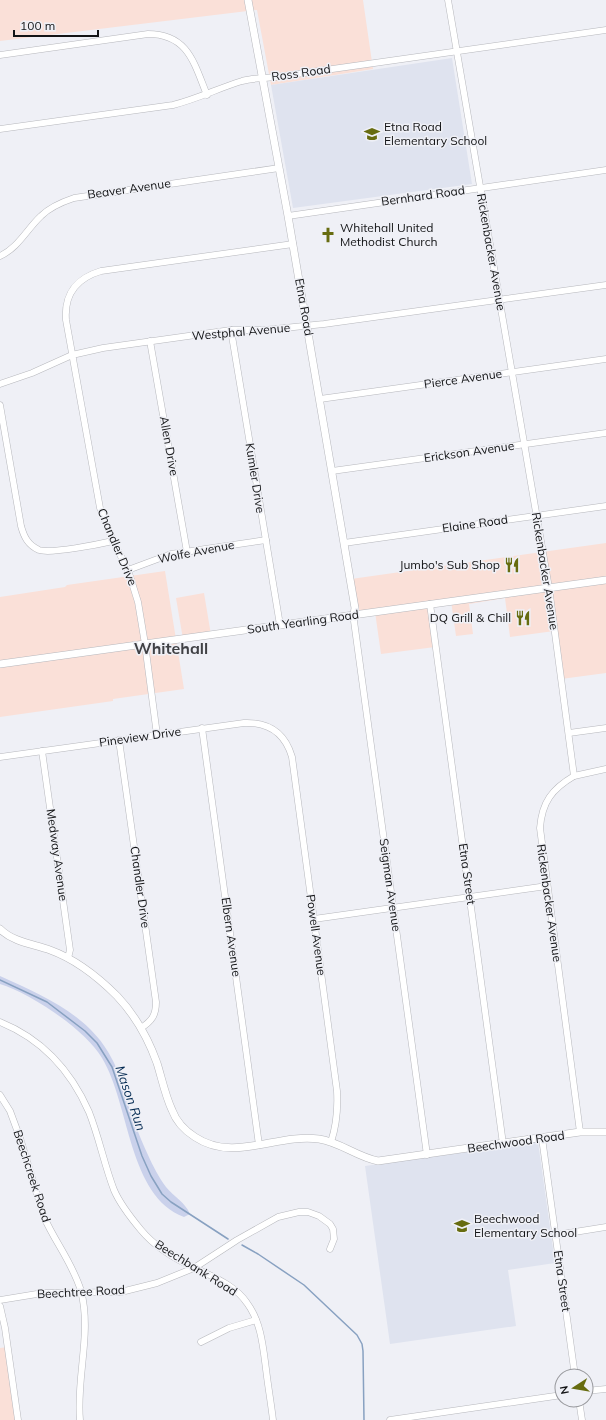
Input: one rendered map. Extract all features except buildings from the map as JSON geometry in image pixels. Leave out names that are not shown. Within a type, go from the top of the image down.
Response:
[{"type":"street","name":"Etna Road","points":[[248,0],[280,168],[320,398],[355,608],[354,615]]},
{"type":"street","name":"Rickenbacker Avenue","points":[[448,0],[549,588],[574,776],[554,790],[545,803],[540,820],[540,836],[580,1132]]},
{"type":"street","name":"Ross Road","points":[[0,129],[173,105],[207,95],[242,81],[606,30]]},
{"type":"street","points":[[0,55],[148,34],[160,35],[172,39],[187,50],[192,58],[207,95]]},
{"type":"street","name":"Beaver Avenue","points":[[0,256],[5,254],[21,240],[32,225],[48,210],[74,198],[280,168]]},
{"type":"street","name":"Bernhard Road","points":[[288,216],[606,170]]},
{"type":"street","name":"Chandler Drive","points":[[157,735],[138,602],[128,570],[104,521],[96,492],[65,312],[67,304],[73,289],[78,283],[85,277],[101,271],[293,244]]},
{"type":"street","name":"Westphal Avenue","points":[[0,384],[32,373],[72,355],[103,348],[231,330],[264,330],[307,326],[606,286]]},
{"type":"street","name":"Kumler Drive","points":[[231,330],[280,625]]},
{"type":"street","name":"Allen Drive","points":[[150,341],[187,552]]},
{"type":"street","name":"Pierce Avenue","points":[[320,398],[606,359]]},
{"type":"street","points":[[0,405],[21,526],[28,542],[36,548],[44,551],[113,541]]},
{"type":"street","name":"Erickson Avenue","points":[[332,471],[606,433]]},
{"type":"street","name":"Elaine Road","points":[[344,543],[606,506]]},
{"type":"street","name":"Wolfe Avenue","points":[[128,570],[157,559],[187,552],[266,540]]},
{"type":"street","name":"South Yearling Road","points":[[0,664],[606,580]]},
{"type":"street","name":"Etna Street","points":[[430,604],[503,1144]]},
{"type":"street","name":"Seigman Avenue","points":[[354,615],[427,1155]]},
{"type":"street","name":"Pineview Drive","points":[[0,757],[253,722],[262,724],[277,732]]},
{"type":"street","name":"Elbern Avenue","points":[[202,728],[259,1145]]},
{"type":"street","points":[[568,733],[606,728]]},
{"type":"street","name":"Powell Avenue","points":[[277,732],[287,743],[292,757],[337,1091],[338,1110],[336,1125],[331,1142]]},
{"type":"street","name":"Chandler Drive","points":[[120,740],[156,1002],[155,1014],[147,1024],[141,1028]]},
{"type":"street","name":"Medway Avenue","points":[[42,751],[70,950],[68,958]]},
{"type":"street","points":[[574,776],[606,769]]},
{"type":"street","points":[[314,919],[547,886]]},
{"type":"street","name":"Beechwood Road","points":[[0,929],[10,937],[50,950],[68,958],[87,970],[117,997],[141,1028],[156,1061],[172,1111],[182,1126],[202,1142],[217,1147],[227,1148],[308,1138],[319,1139],[331,1142],[367,1159],[378,1160],[427,1155],[580,1132],[606,1132]]},
{"type":"street","name":"Beechbank Road","points":[[0,1022],[18,1030],[38,1043],[65,1069],[77,1088],[89,1112],[114,1191],[123,1206],[143,1232],[156,1245],[167,1253],[233,1288],[247,1302],[261,1334],[273,1420]]},
{"type":"street","name":"Beechcreek Road","points":[[0,1095],[10,1111],[20,1138],[48,1228],[71,1267],[81,1292],[84,1324],[79,1398],[80,1420]]},
{"type":"street","name":"Etna Street","points":[[542,1138],[574,1368]]},
{"type":"street","name":"Beechtree Road","points":[[0,1300],[43,1293],[121,1292],[141,1288],[171,1278],[194,1268],[278,1217],[299,1212],[308,1212],[319,1216],[330,1224],[333,1229],[334,1240],[330,1249]]},
{"type":"street","points":[[556,1235],[606,1227]]},
{"type":"street","points":[[0,1306],[5,1328],[18,1420]]},
{"type":"street","points":[[201,1342],[229,1328],[256,1320]]},
{"type":"street","points":[[594,1390],[606,1388]]},
{"type":"street","points":[[390,1420],[554,1396]]},
{"type":"street","points":[[580,1408],[582,1420]]},
{"type":"shaded area","points":[[0,0],[363,0],[373,69],[271,85],[257,10],[0,41]]},
{"type":"shaded area","name":"Etna Road Elementary School","points":[[452,58],[472,184],[293,208],[271,85]]},
{"type":"shaded area","points":[[606,543],[606,673],[561,679],[554,631],[510,637],[505,598],[469,604],[473,634],[456,636],[451,601],[429,605],[435,647],[381,654],[375,612],[356,614],[351,579]]},
{"type":"shaded area","points":[[165,571],[184,689],[0,717],[0,597],[65,587],[67,585]]},
{"type":"shaded area","points":[[204,593],[211,635],[183,639],[176,598]]},
{"type":"shaded area","points":[[0,976],[64,1008],[91,1030],[103,1044],[116,1067],[135,1125],[154,1168],[169,1191],[185,1206],[190,1214],[184,1217],[166,1206],[152,1190],[141,1170],[132,1147],[119,1099],[111,1077],[102,1058],[94,1047],[84,1036],[56,1014],[26,995],[0,984]]},
{"type":"shaded area","name":"Beechwood Elementary School","points":[[538,1142],[555,1263],[508,1270],[516,1326],[390,1344],[365,1166]]},
{"type":"shaded area","points":[[8,1347],[18,1420],[0,1420],[0,1348]]},
{"type":"waterway","name":"Mason Run","points":[[0,980],[47,1002],[85,1031],[97,1043],[112,1067],[142,1156],[151,1176],[162,1194],[171,1202],[228,1239]]},
{"type":"waterway","name":"Mason Run","points":[[242,1245],[304,1285],[357,1335],[362,1344],[363,1351],[364,1420]]},
{"type":"place","name":"Etna Road Elementary School","points":[[372,134]]},
{"type":"place","name":"Whitehall United Methodist Church","points":[[328,235]]},
{"type":"place","name":"Jumbo's Sub Shop","points":[[512,565]]},
{"type":"place","name":"DQ Grill & Chill","points":[[523,618]]},
{"type":"place","name":"Beechwood Elementary School","points":[[462,1226]]},
{"type":"district","name":"Whitehall","points":[[171,648]]}]
